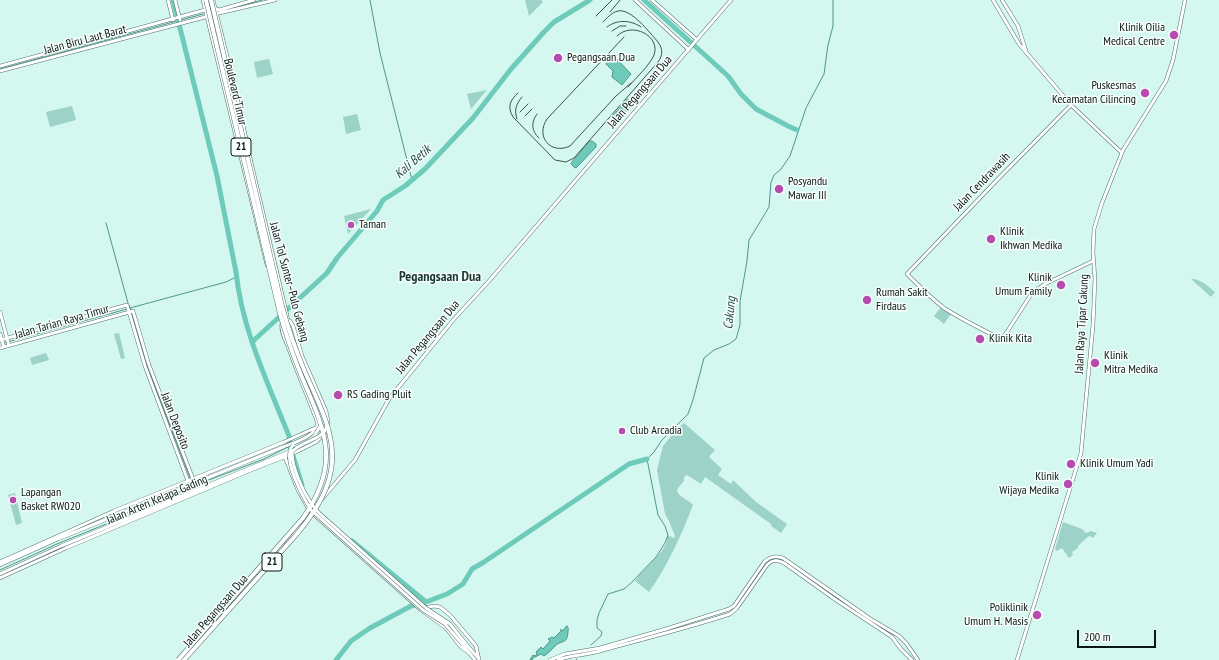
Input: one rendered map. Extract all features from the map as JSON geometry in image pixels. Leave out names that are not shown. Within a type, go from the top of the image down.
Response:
[{"type":"highway","name":"Jalan Tol Sunter–Pulo Gebang","points":[[178,660],[303,518],[321,488],[326,457],[326,444],[322,427],[294,356],[280,314],[206,0]]},
{"type":"highway","name":"Jalan Tol Sunter–Pulo Gebang","points":[[184,660],[296,535],[310,517],[320,503],[326,489],[331,470],[332,456],[331,438],[327,424],[297,353],[282,306],[212,0]]},
{"type":"street","points":[[168,0],[177,21]]},
{"type":"street","points":[[175,0],[177,21]]},
{"type":"street","name":"Boulevard Timur","points":[[203,0],[261,244],[284,327],[321,424],[320,429],[316,433],[293,445],[289,452],[289,460],[302,495],[311,510],[317,516],[423,610],[445,624],[465,644]]},
{"type":"street","name":"Boulevard Timur","points":[[212,0],[235,88],[286,314],[301,360],[327,425],[323,434],[299,445],[292,452],[293,462],[305,494],[313,507],[319,513],[426,608],[450,624],[465,644]]},
{"type":"street","points":[[177,21],[206,10],[215,8],[219,10],[254,0]]},
{"type":"street","points":[[0,66],[177,21],[207,16],[275,0]]},
{"type":"street","points":[[635,0],[689,49]]},
{"type":"street","points":[[652,0],[696,41]]},
{"type":"street","name":"Jalan Pegangsaan Dua","points":[[184,660],[312,513],[355,460],[389,399],[419,364],[454,319],[489,281],[732,0]]},
{"type":"street","points":[[993,0],[1017,42],[1071,105],[1122,153]]},
{"type":"street","points":[[1002,0],[1018,26],[1027,53]]},
{"type":"street","name":"Jalan Raya Tipar Cakung","points":[[1017,660],[1081,453],[1094,325],[1094,229],[1102,203],[1122,153],[1166,81],[1173,60],[1185,0]]},
{"type":"street","name":"Jalan Biru Laut Barat","points":[[0,71],[64,55],[177,21]]},
{"type":"street","name":"Jalan Cendrawasih","points":[[1071,105],[907,274],[944,307],[997,338],[1001,338],[1005,335],[1032,293],[1044,284],[1093,261]]},
{"type":"street","points":[[276,297],[283,297]]},
{"type":"street","name":"Jalan Deposito","points":[[7,338],[127,306],[131,312],[147,366],[191,481]]},
{"type":"street","points":[[0,312],[8,345]]},
{"type":"street","name":"Jalan Tarian Raya Timur","points":[[2,347],[131,312]]},
{"type":"street","points":[[283,321],[281,326],[317,421],[317,428],[325,433],[328,428],[328,422],[302,356],[293,326],[288,320]]},
{"type":"street","points":[[0,334],[2,347]]},
{"type":"street","points":[[1,340],[7,338]]},
{"type":"street","points":[[310,404],[320,399]]},
{"type":"street","name":"Jalan Arteri Kelapa Gading","points":[[0,578],[61,546],[194,492],[286,446],[292,441],[311,434],[317,428]]},
{"type":"street","name":"Jalan Arteri Kelapa Gading","points":[[0,565],[74,529],[191,481],[294,453],[316,442],[325,433]]},
{"type":"street","name":"Jalan Arteri Kelapa Gading","points":[[285,455],[298,447],[319,439]]},
{"type":"street","name":"Jalan Arteri Kelapa Gading","points":[[248,465],[286,441],[292,441]]},
{"type":"street","points":[[285,455],[303,501],[312,513],[420,610],[446,628],[461,647],[476,659]]},
{"type":"street","name":"Jalan Arteri Kelapa Gading","points":[[0,562],[42,545]]},
{"type":"street","points":[[558,660],[729,609],[734,605],[758,574],[768,558],[776,556],[783,558],[863,614],[899,636],[918,660]]},
{"type":"street","name":"Jalan Arteri Kelapa Gading","points":[[0,574],[37,559]]},
{"type":"street","points":[[758,574],[772,561],[776,560],[784,563],[892,637],[900,649],[912,660]]},
{"type":"street","points":[[420,610],[434,606],[440,607],[450,614],[473,642],[477,650],[476,659]]},
{"type":"street","points":[[432,618],[430,615],[440,607]]},
{"type":"street","points":[[465,644],[469,653]]},
{"type":"street","points":[[465,644],[476,659]]},
{"type":"street","points":[[550,660],[565,654],[587,652]]},
{"type":"shaded area","points":[[525,0],[541,0],[543,2],[529,16]]},
{"type":"shaded area","points":[[613,58],[616,58],[631,74],[622,85],[612,77],[613,71],[606,64]]},
{"type":"shaded area","points":[[269,59],[273,74],[257,78],[254,62]]},
{"type":"shaded area","points":[[487,90],[471,109],[467,94]]},
{"type":"shaded area","points":[[628,99],[633,103],[618,120],[614,115]]},
{"type":"shaded area","points":[[72,106],[76,120],[50,127],[46,112]]},
{"type":"shaded area","points":[[357,114],[361,130],[346,134],[343,117]]},
{"type":"shaded area","points":[[590,141],[596,144],[596,147],[575,168],[571,164],[572,162]]},
{"type":"shaded area","name":"Taman","points":[[371,209],[348,234],[344,216]]},
{"type":"shaded area","points":[[1191,279],[1201,281],[1215,292],[1211,297]]},
{"type":"shaded area","points":[[941,307],[951,314],[944,324],[934,316]]},
{"type":"shaded area","points":[[119,333],[125,358],[121,359],[114,334]]},
{"type":"shaded area","points":[[46,353],[49,360],[32,365],[30,358]]},
{"type":"shaded area","points":[[684,423],[715,450],[709,457],[722,469],[718,475],[731,484],[733,480],[756,502],[787,524],[781,533],[771,526],[771,524],[705,477],[701,484],[687,475],[684,477],[684,481],[677,491],[680,496],[693,505],[674,550],[649,592],[635,581],[663,549],[666,543],[667,535],[674,538],[675,536],[665,514],[657,470],[663,446]]},
{"type":"shaded area","points":[[15,493],[22,523],[16,525],[8,495]]},
{"type":"shaded area","points":[[1063,522],[1082,529],[1086,533],[1091,531],[1097,533],[1093,538],[1090,536],[1085,539],[1078,546],[1078,548],[1072,552],[1073,555],[1069,558],[1062,548],[1057,551],[1055,549]]},
{"type":"shaded area","points":[[567,626],[569,629],[566,640],[558,643],[544,656],[541,654],[530,660],[533,655],[535,656],[537,654],[536,652],[541,647],[543,649],[550,641],[548,639],[552,637],[554,638],[561,631],[561,629],[562,631]]},
{"type":"waterway","points":[[173,0],[217,176],[244,315],[257,356],[289,436],[290,446],[302,485]]},
{"type":"waterway","points":[[247,4],[262,0]]},
{"type":"waterway","points":[[370,0],[380,53],[412,180]]},
{"type":"waterway","name":"Kali Betik","points":[[252,342],[327,273],[337,258],[377,211],[383,200],[405,186],[425,169],[473,118],[511,69],[544,32],[554,22],[590,0]]},
{"type":"waterway","points":[[644,0],[728,76],[741,94],[756,109],[797,130]]},
{"type":"waterway","name":"Cakung","points":[[591,645],[601,636],[602,632],[597,628],[597,620],[608,594],[624,589],[631,583],[656,557],[665,543],[668,535],[665,526],[658,515],[647,459],[662,440],[688,414],[704,358],[714,350],[729,344],[736,339],[740,325],[740,301],[749,240],[769,207],[771,182],[774,175],[781,169],[790,156],[806,108],[824,74],[828,45],[833,26],[833,0]]},
{"type":"waterway","points":[[0,69],[203,14]]},
{"type":"waterway","points":[[106,223],[128,303]]},
{"type":"waterway","points":[[130,308],[226,282],[236,277]]},
{"type":"waterway","points":[[129,305],[131,310]]},
{"type":"waterway","points":[[4,343],[127,309]]},
{"type":"waterway","points":[[131,313],[144,356]]},
{"type":"waterway","points":[[146,363],[193,486]]},
{"type":"waterway","points":[[0,570],[57,544],[148,507],[193,486],[264,459],[290,446]]},
{"type":"waterway","points":[[336,660],[351,641],[370,628],[411,606],[447,594],[463,584],[472,569],[629,464],[647,459]]},
{"type":"waterway","points":[[352,541],[426,602]]},
{"type":"tram line","points":[[596,16],[612,0]]},
{"type":"tram line","points":[[610,12],[620,0]]},
{"type":"tram line","points":[[518,93],[510,104],[510,110],[513,117],[555,160],[566,162],[574,158],[658,62],[662,54],[662,50],[658,42],[645,27],[629,13],[618,11],[610,15],[603,22]]},
{"type":"tram line","points":[[607,27],[611,24],[624,21],[641,27]]},
{"type":"tram line","points":[[612,31],[620,26],[626,26]]},
{"type":"tram line","points":[[617,36],[623,32],[637,30],[649,37],[655,48],[654,55],[649,63],[628,87]]},
{"type":"tram line","points":[[624,37],[547,119],[543,132],[547,143],[557,148],[570,146],[616,96],[631,83]]},
{"type":"tram line","points":[[517,119],[516,107],[522,97]]},
{"type":"tram line","points":[[520,112],[528,104]]},
{"type":"tram line","points":[[525,116],[532,109]]},
{"type":"tram line","points":[[537,114],[533,123],[533,129],[539,138]]},
{"type":"place","name":"Klinik Oilia Medical Centre","points":[[1174,35]]},
{"type":"place","name":"Pegangsaan Dua","points":[[558,58]]},
{"type":"place","name":"Puskesmas Kecamatan Cilincing","points":[[1145,93]]},
{"type":"place","name":"Posyandu Mawar III","points":[[779,189]]},
{"type":"place","name":"Taman","points":[[351,225]]},
{"type":"place","name":"Klinik Ikhwan Medika","points":[[991,239]]},
{"type":"place","name":"Klinik Umum Family","points":[[1061,285]]},
{"type":"place","name":"Rumah Sakit Firdaus","points":[[867,300]]},
{"type":"place","name":"Klinik Kita","points":[[980,339]]},
{"type":"place","name":"Klinik Mitra Medika","points":[[1095,363]]},
{"type":"place","name":"RS Gading Pluit","points":[[338,395]]},
{"type":"place","name":"Club Arcadia","points":[[622,431]]},
{"type":"place","name":"Klinik Umum Yadi","points":[[1071,464]]},
{"type":"place","name":"Klinik Wijaya Medika","points":[[1068,484]]},
{"type":"place","name":"Lapangan Basket RW020","points":[[13,500]]},
{"type":"place","name":"Poliklinik Umum H. Masis","points":[[1037,615]]},
{"type":"district","name":"Pegangsaan Dua","points":[[440,277]]}]
